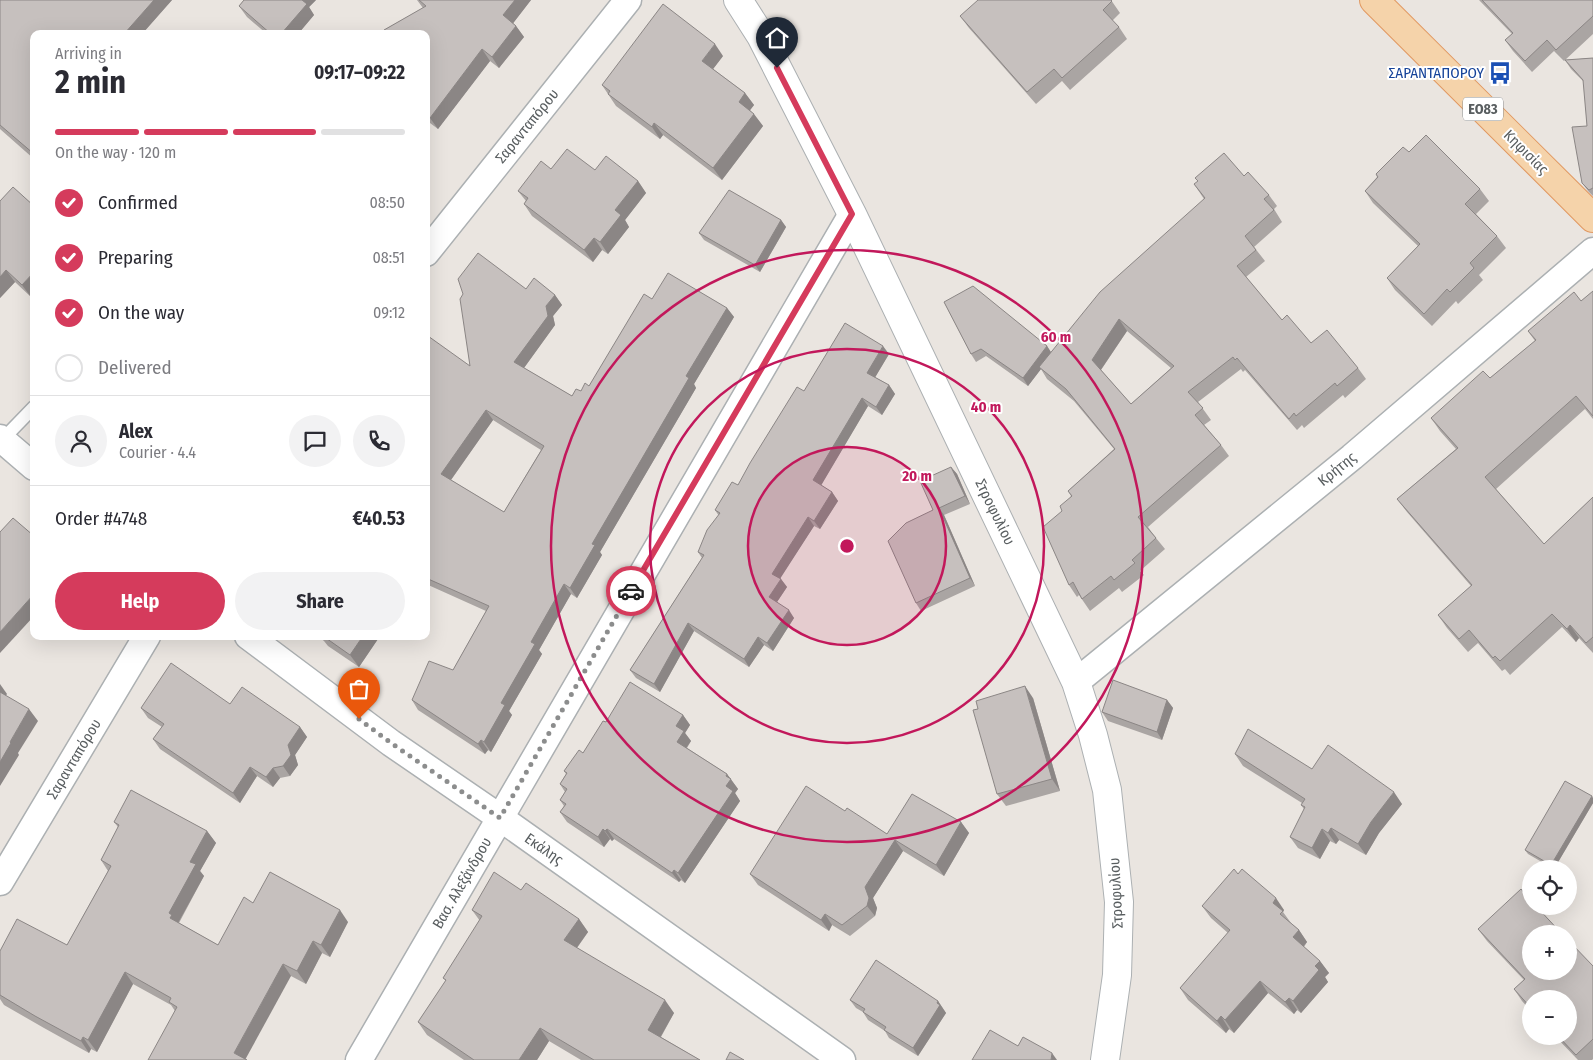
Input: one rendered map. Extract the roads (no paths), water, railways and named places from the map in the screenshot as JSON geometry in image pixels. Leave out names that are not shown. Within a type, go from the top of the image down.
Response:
[{"type":"main road","name":"Κηφισίας","points":[[1374,0],[1593,218]]},
{"type":"street","name":"Σαρανταπόρου","points":[[430,248],[628,0]]},
{"type":"street","name":"Στροφυλίου","points":[[738,0],[761,36],[852,214],[1076,682],[1093,735],[1107,790],[1119,902],[1117,975],[1105,1060]]},
{"type":"street","name":"Βασ. Αλεξάνδρου","points":[[359,1060],[852,214]]},
{"type":"street","name":"Κρήτης","points":[[1076,682],[1352,457],[1593,250]]},
{"type":"street","points":[[1,439],[30,464]]},
{"type":"street","name":"Σαρανταπόρου","points":[[0,882],[145,640]]},
{"type":"street","name":"Εκάλης","points":[[253,640],[391,743],[842,1060]]},
{"type":"lane","points":[[1,439],[30,411]]},
{"type":"place","name":"ΣΑΡΑΝΤΑΠΟΡΟΥ","points":[[1500,73]]}]
